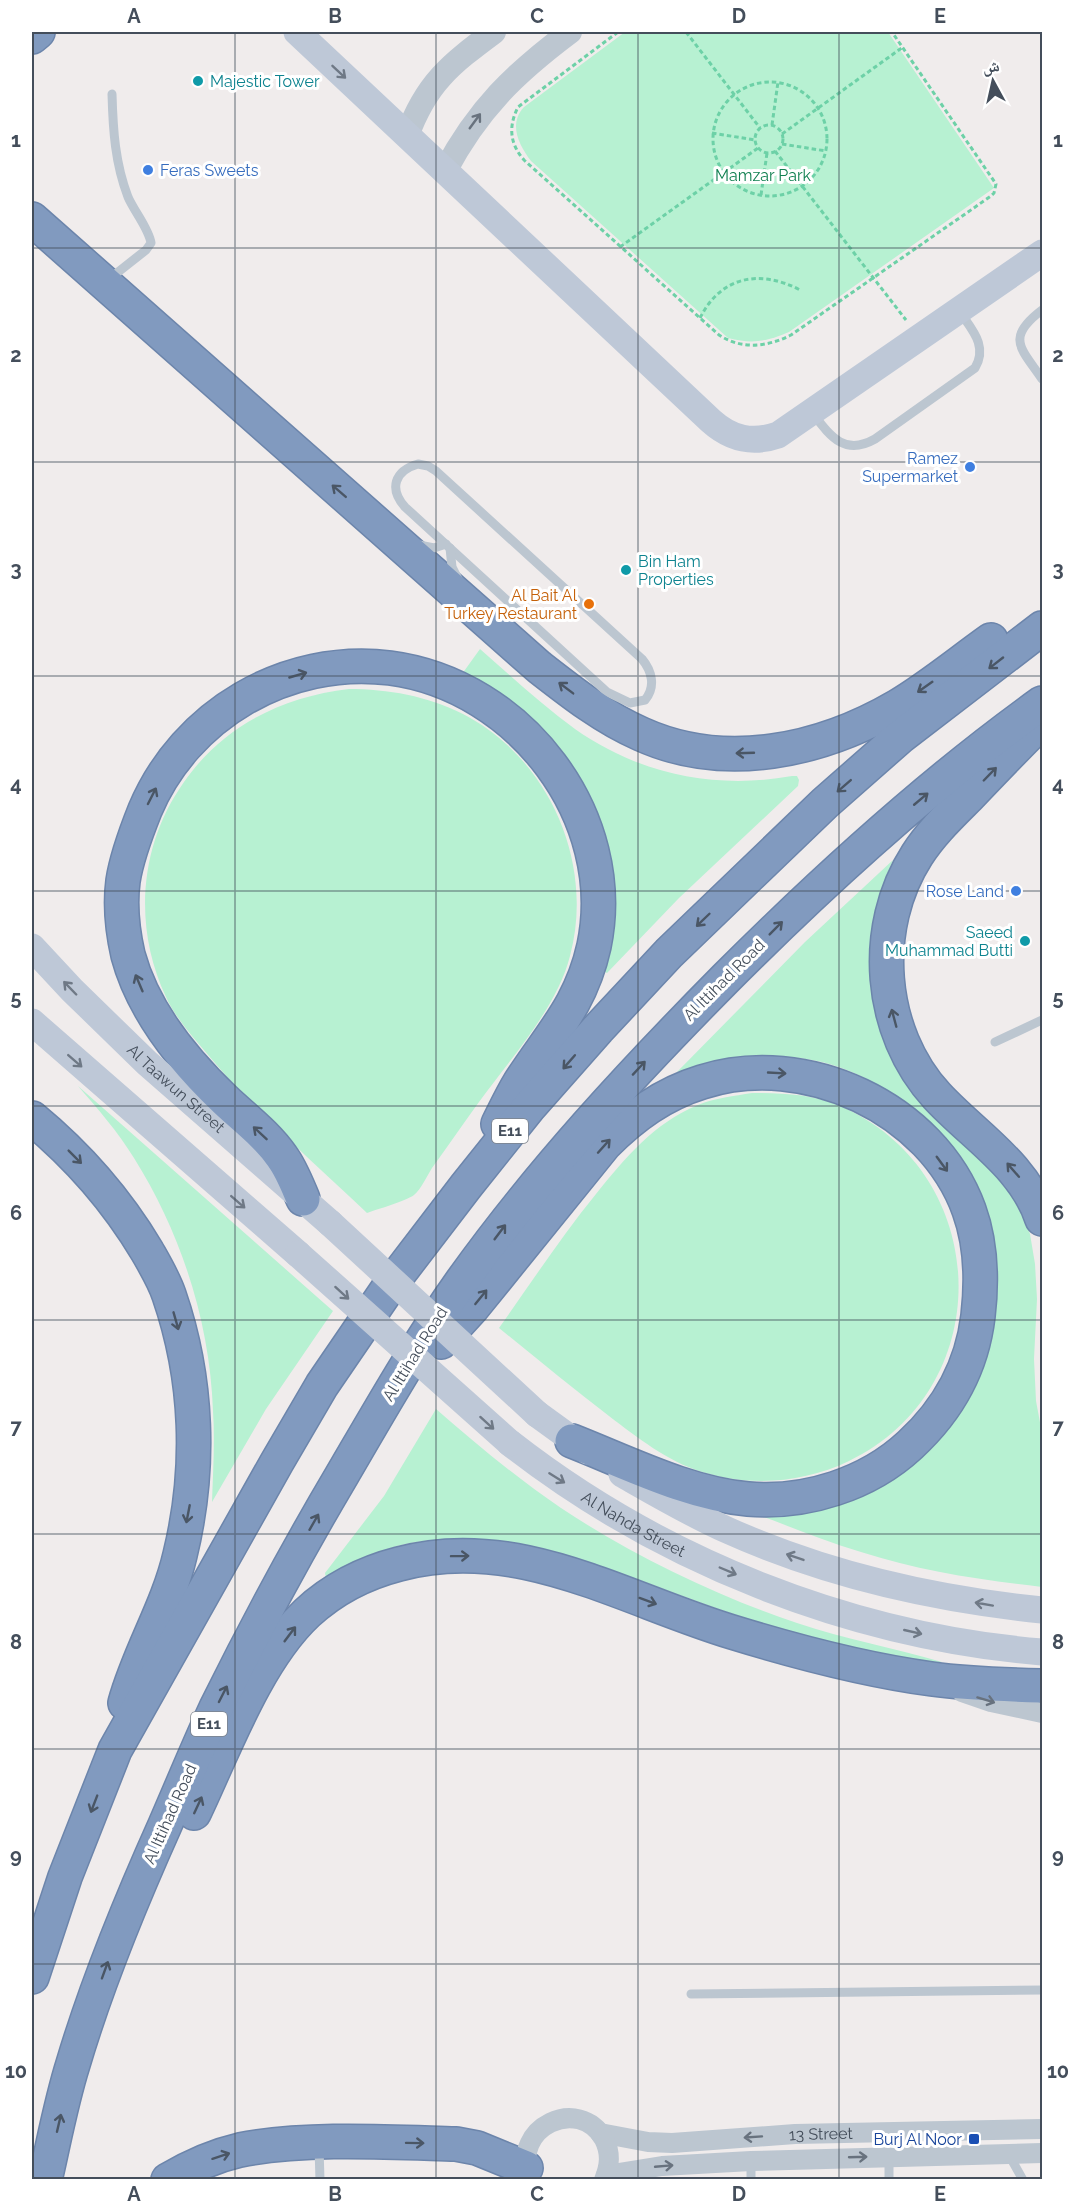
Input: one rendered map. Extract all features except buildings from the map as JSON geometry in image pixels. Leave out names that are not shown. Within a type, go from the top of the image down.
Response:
[{"type":"highway","points":[[32,38],[38,32]]},
{"type":"highway","points":[[32,219],[562,685],[609,718],[641,735],[668,745],[705,752],[741,754],[776,751],[809,744],[871,721],[900,705],[1042,607]]},
{"type":"highway","name":"E11","points":[[32,1977],[65,1877],[115,1750],[322,1385],[391,1284],[530,1106],[669,953],[825,803],[900,737],[1042,628]]},
{"type":"highway","points":[[303,1199],[280,1153],[195,1071],[182,1056],[152,1009],[128,954],[123,913],[123,880],[139,825],[150,798],[165,772],[183,748],[203,728],[241,699],[276,682],[303,673],[332,668],[360,666],[390,668],[421,674],[457,688],[482,702],[525,736],[545,757],[572,796],[587,831],[598,888],[598,917],[594,945],[586,973],[561,1025],[516,1090],[466,1186]]},
{"type":"highway","name":"Al Ittihad Road","points":[[45,2180],[72,2065],[111,1955],[148,1862],[216,1710],[298,1551],[385,1402],[460,1283],[564,1152],[643,1063],[780,924],[854,856],[1005,729],[1042,703]]},
{"type":"highway","points":[[1042,720],[932,835],[917,856],[904,879],[895,903],[886,954],[888,988],[897,1030],[908,1054],[921,1076],[937,1096],[1016,1172],[1030,1193],[1042,1219]]},
{"type":"highway","points":[[385,1402],[473,1307],[605,1144],[649,1106],[675,1092],[703,1082],[752,1073],[791,1074],[820,1080],[848,1089],[874,1102],[913,1132],[940,1160],[957,1185],[969,1211],[980,1270],[980,1299],[969,1357],[958,1384],[926,1431],[905,1450],[883,1466],[833,1490],[778,1500],[750,1500],[696,1489],[572,1441]]},
{"type":"highway","points":[[32,1118],[68,1149],[98,1181],[119,1208],[154,1264],[169,1294],[184,1348],[192,1400],[194,1452],[191,1494],[180,1556],[164,1606],[132,1677],[115,1750]]},
{"type":"highway","points":[[72,2065],[108,2015],[123,1986],[179,1845],[253,1689],[267,1665],[292,1630],[308,1613],[341,1586],[381,1569],[425,1557],[470,1556],[525,1561],[579,1576],[731,1632],[846,1663],[932,1679],[1042,1686]]},
{"type":"highway","points":[[168,2180],[193,2166],[239,2151],[287,2144],[319,2143],[456,2144],[484,2150],[528,2174]]},
{"type":"main road","points":[[297,32],[721,430],[732,436],[745,439],[767,439],[778,435],[1042,253]]},
{"type":"main road","name":"Al Taawun Street","points":[[32,946],[72,990],[147,1063],[330,1223],[537,1414],[572,1441]]},
{"type":"main road","name":"Al Nahda Street","points":[[32,1022],[510,1443],[548,1473],[673,1546],[798,1599],[865,1620],[935,1637],[1042,1652]]},
{"type":"main road","points":[[572,1441],[622,1474],[680,1507],[726,1530],[778,1551],[840,1572],[919,1592],[994,1605],[1042,1610]]},
{"type":"street","points":[[408,136],[421,103],[442,74],[455,61],[494,32]]},
{"type":"street","points":[[444,171],[469,129],[500,90],[536,57],[570,32]]},
{"type":"street","points":[[932,1679],[991,1702],[1042,1713]]},
{"type":"street","name":"13 Street","points":[[528,2174],[526,2151],[531,2138],[551,2121],[564,2118],[578,2119],[590,2124],[600,2133],[648,2142],[672,2143],[795,2134],[1042,2129]]},
{"type":"street","points":[[600,2133],[608,2147],[610,2163],[605,2177]]},
{"type":"street","name":"13 Street","points":[[605,2177],[662,2166],[751,2170],[889,2156],[1042,2153]]},
{"type":"lane","points":[[104,283],[146,250],[151,243],[131,203],[118,168],[113,132],[112,94]]},
{"type":"lane","points":[[1042,310],[1024,325],[1020,340],[1021,348],[1042,379]]},
{"type":"lane","points":[[812,412],[827,432],[841,443],[859,446],[875,439],[975,368],[981,353],[980,345],[959,311]]},
{"type":"lane","points":[[374,522],[388,524],[410,539],[429,548],[448,546],[607,692],[630,703],[640,702],[648,696],[651,680],[642,659],[436,471],[418,464],[409,467],[396,481],[399,500],[448,546],[452,567],[458,578],[490,615],[495,628]]},
{"type":"lane","points":[[995,1042],[1042,1020]]},
{"type":"lane","points":[[691,1994],[1042,1990]]},
{"type":"lane","points":[[319,2143],[320,2180]]},
{"type":"lane","points":[[1008,2153],[1023,2180]]},
{"type":"lane","points":[[889,2156],[889,2180]]},
{"type":"path","points":[[618,32],[518,107],[513,116],[511,134],[517,152],[620,248],[700,318],[729,341],[743,345],[768,344],[791,335],[991,196],[996,189],[996,184],[892,32]]},
{"type":"path","points":[[686,32],[760,128]]},
{"type":"path","points":[[782,134],[903,47]]},
{"type":"path","points":[[762,82],[778,82],[794,87],[807,95],[818,108],[825,121],[828,136],[826,151],[822,165],[802,186],[786,194],[769,196],[752,194],[737,186],[723,173],[713,148],[712,133],[723,106],[734,94],[762,82]]},
{"type":"path","points":[[772,126],[778,82]]},
{"type":"path","points":[[760,128],[772,126],[782,134]]},
{"type":"path","points":[[760,128],[755,140],[758,148],[767,153],[775,151],[782,144],[782,134]]},
{"type":"path","points":[[712,133],[755,140]]},
{"type":"path","points":[[782,144],[826,151]]},
{"type":"path","points":[[620,248],[758,148]]},
{"type":"path","points":[[775,151],[920,338]]},
{"type":"path","points":[[761,195],[767,153]]},
{"type":"path","points":[[700,318],[714,297],[744,280],[775,279],[800,290]]},
{"type":"green space","name":"Mamzar Park","points":[[625,32],[888,32],[994,188],[789,332],[759,341],[728,338],[531,161],[519,141],[517,120],[524,107]]},
{"type":"green space","points":[[480,649],[575,729],[625,757],[679,775],[706,779],[735,781],[797,776],[799,780],[798,786],[679,898],[607,973],[603,971],[589,801],[566,759],[538,725],[504,697],[462,674]]},
{"type":"green space","points":[[349,689],[393,692],[435,702],[463,714],[493,733],[520,757],[541,785],[558,817],[570,850],[576,885],[576,921],[570,956],[564,975],[544,1014],[467,1118],[417,1192],[405,1200],[367,1213],[246,1097],[180,1021],[166,997],[155,970],[145,915],[150,859],[158,832],[169,806],[200,762],[236,730],[278,707],[300,699]]},
{"type":"green space","points":[[893,860],[878,901],[871,938],[871,976],[878,1018],[1002,1177],[1018,1204],[1030,1234],[1037,1299],[1034,1359],[1036,1401],[1042,1433],[1042,1587],[973,1578],[883,1559],[761,1516],[805,1512],[981,1364],[951,1155],[948,1144],[935,1129],[909,1106],[876,1084],[849,1071],[822,1062],[768,1057],[677,1072],[805,942]]},
{"type":"green space","points":[[78,1086],[333,1311],[266,1409],[212,1502],[214,1434],[211,1378],[206,1344],[190,1279],[166,1217],[151,1187],[121,1139]]},
{"type":"green space","points":[[752,1093],[796,1095],[829,1102],[840,1106],[891,1137],[927,1179],[950,1228],[958,1281],[953,1334],[933,1384],[898,1427],[849,1461],[831,1468],[795,1478],[758,1481],[720,1477],[702,1472],[665,1455],[595,1405],[499,1328],[583,1210],[641,1143],[668,1121],[698,1105]]},
{"type":"green space","points":[[436,1409],[497,1460],[561,1508],[616,1542],[675,1573],[736,1601],[797,1623],[942,1662],[891,1656],[795,1633],[730,1613],[582,1560],[509,1543],[471,1539],[434,1540],[397,1546],[372,1556],[333,1578],[326,1579],[325,1573],[384,1496]]},
{"type":"place","name":"Majestic Tower","points":[[198,81]]},
{"type":"place","name":"Feras Sweets","points":[[148,170]]},
{"type":"place","name":"Ramez Supermarket","points":[[970,467]]},
{"type":"place","name":"Bin Ham Properties","points":[[626,570]]},
{"type":"place","name":"Al Bait Al Turkey Restaurant","points":[[589,604]]},
{"type":"place","name":"Rose Land","points":[[1016,891]]},
{"type":"place","name":"Saeed Muhammad Butti","points":[[1025,941]]},
{"type":"place","name":"Burj Al Noor","points":[[974,2139]]}]
